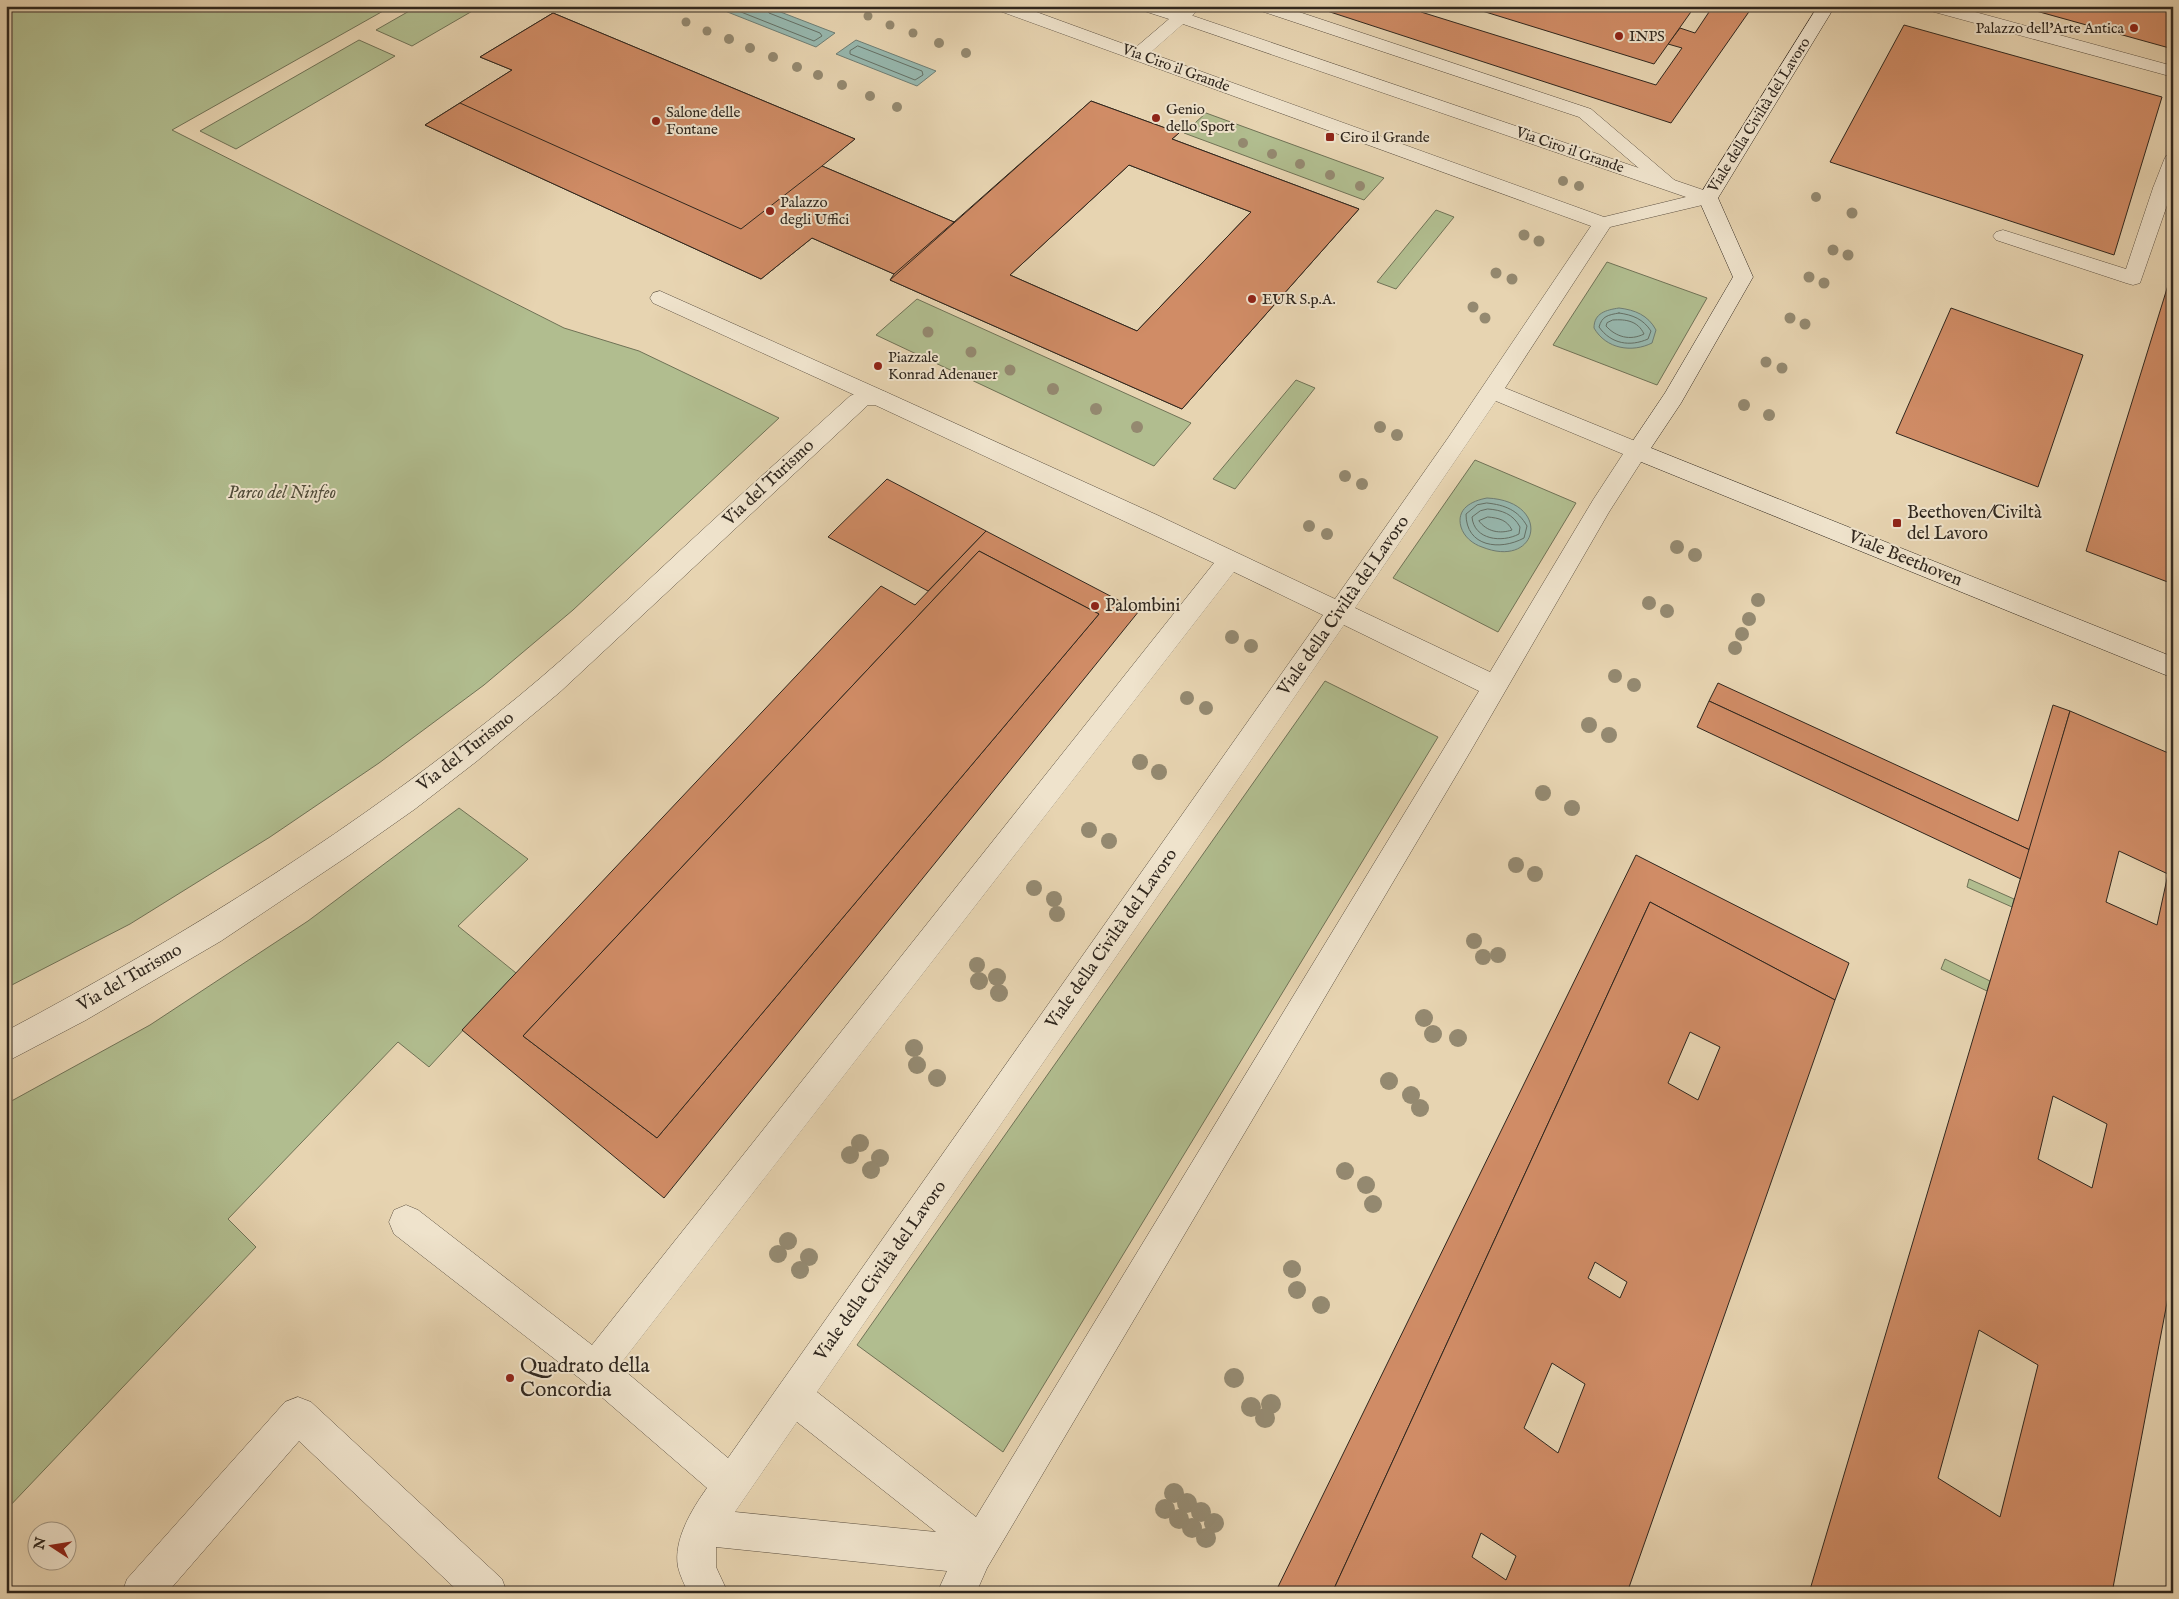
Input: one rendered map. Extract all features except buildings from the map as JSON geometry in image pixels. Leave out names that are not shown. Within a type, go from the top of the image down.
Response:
[{"type":"street","name":"Via Ciro il Grande","points":[[1003,6],[1603,223]]},
{"type":"street","name":"Via Ciro il Grande","points":[[1147,6],[1187,12],[1708,198]]},
{"type":"street","points":[[1264,6],[1585,113],[1669,184]]},
{"type":"street","name":"Viale della Civiltà del Lavoro","points":[[732,1485],[1492,391],[1603,223],[1708,198],[1827,6]]},
{"type":"street","points":[[1933,6],[2173,72]]},
{"type":"street","points":[[1138,54],[1187,12]]},
{"type":"street","points":[[2003,236],[2133,278],[2168,189],[2173,160]]},
{"type":"street","name":"Viale della Civiltà del Lavoro","points":[[978,1550],[1456,753],[1601,506],[1673,398],[1743,277],[1708,198]]},
{"type":"street","points":[[660,298],[1149,521],[1494,686]]},
{"type":"street","points":[[1492,391],[1637,451]]},
{"type":"street","name":"Via del Turismo","points":[[6,1047],[132,978],[212,930],[285,883],[418,791],[492,734],[593,648],[858,401],[864,398],[878,397]]},
{"type":"street","name":"Viale Beethoven","points":[[1637,451],[2173,668]]},
{"type":"street","points":[[595,1370],[1230,560]]},
{"type":"street","points":[[406,1222],[595,1370],[732,1485],[704,1527],[698,1550],[697,1567],[709,1593]]},
{"type":"street","points":[[794,1397],[978,1550]]},
{"type":"street","points":[[141,1593],[298,1415],[488,1593]]},
{"type":"street","points":[[704,1527],[978,1550]]},
{"type":"street","points":[[956,1593],[978,1550]]},
{"type":"green space","name":"Parco del Ninfeo","points":[[6,6],[392,6],[172,130],[564,328],[639,351],[779,418],[573,610],[484,685],[379,763],[270,837],[130,924],[6,988]]},
{"type":"green space","points":[[418,6],[481,6],[412,46],[376,30]]},
{"type":"green space","points":[[359,40],[395,56],[236,149],[200,131]]},
{"type":"green space","points":[[1206,113],[1384,178],[1364,200],[1184,133]]},
{"type":"green space","points":[[1436,210],[1454,217],[1396,289],[1377,282]]},
{"type":"green space","points":[[1607,262],[1707,298],[1657,385],[1553,345]]},
{"type":"green space","points":[[917,299],[1191,423],[1154,466],[876,335]]},
{"type":"green space","points":[[1296,380],[1315,388],[1235,489],[1213,479]]},
{"type":"green space","points":[[1475,460],[1576,503],[1498,632],[1393,578]]},
{"type":"green space","points":[[1325,681],[1438,737],[1003,1452],[857,1345]]},
{"type":"green space","points":[[459,808],[528,859],[458,926],[516,973],[429,1067],[398,1042],[228,1219],[256,1247],[6,1510],[6,1104],[150,1025],[308,921]]},
{"type":"green space","points":[[1969,879],[2014,899],[2012,907],[1967,887]]},
{"type":"green space","points":[[1945,959],[1990,981],[1987,991],[1941,969]]},
{"type":"water","points":[[732,6],[765,6],[835,33],[816,47],[725,11]]},
{"type":"water","points":[[856,40],[936,71],[917,86],[836,54]]},
{"type":"water","points":[[1619,308],[1636,312],[1653,325],[1656,330],[1652,343],[1636,348],[1620,347],[1605,341],[1599,335],[1594,328],[1598,316],[1605,311]]},
{"type":"water","points":[[1487,498],[1508,502],[1522,510],[1529,521],[1531,532],[1526,542],[1516,549],[1501,552],[1482,547],[1469,540],[1462,531],[1461,515],[1470,504]]},
{"type":"place","name":"Palazzo dell'Arte Antica","points":[[2134,28]]},
{"type":"place","name":"INPS","points":[[1619,36]]},
{"type":"place","name":"Genio dello Sport","points":[[1156,118]]},
{"type":"place","name":"Salone delle Fontane","points":[[656,121]]},
{"type":"place","name":"Ciro il Grande","points":[[1330,137]]},
{"type":"place","name":"Palazzo degli Uffici","points":[[770,211]]},
{"type":"place","name":"EUR S.p.A.","points":[[1252,299]]},
{"type":"place","name":"Piazzale Konrad Adenauer","points":[[878,366]]},
{"type":"place","name":"Beethoven/Civiltà del Lavoro","points":[[1897,523]]},
{"type":"place","name":"Palombini","points":[[1095,606]]},
{"type":"place","name":"Quadrato della Concordia","points":[[510,1378]]}]
